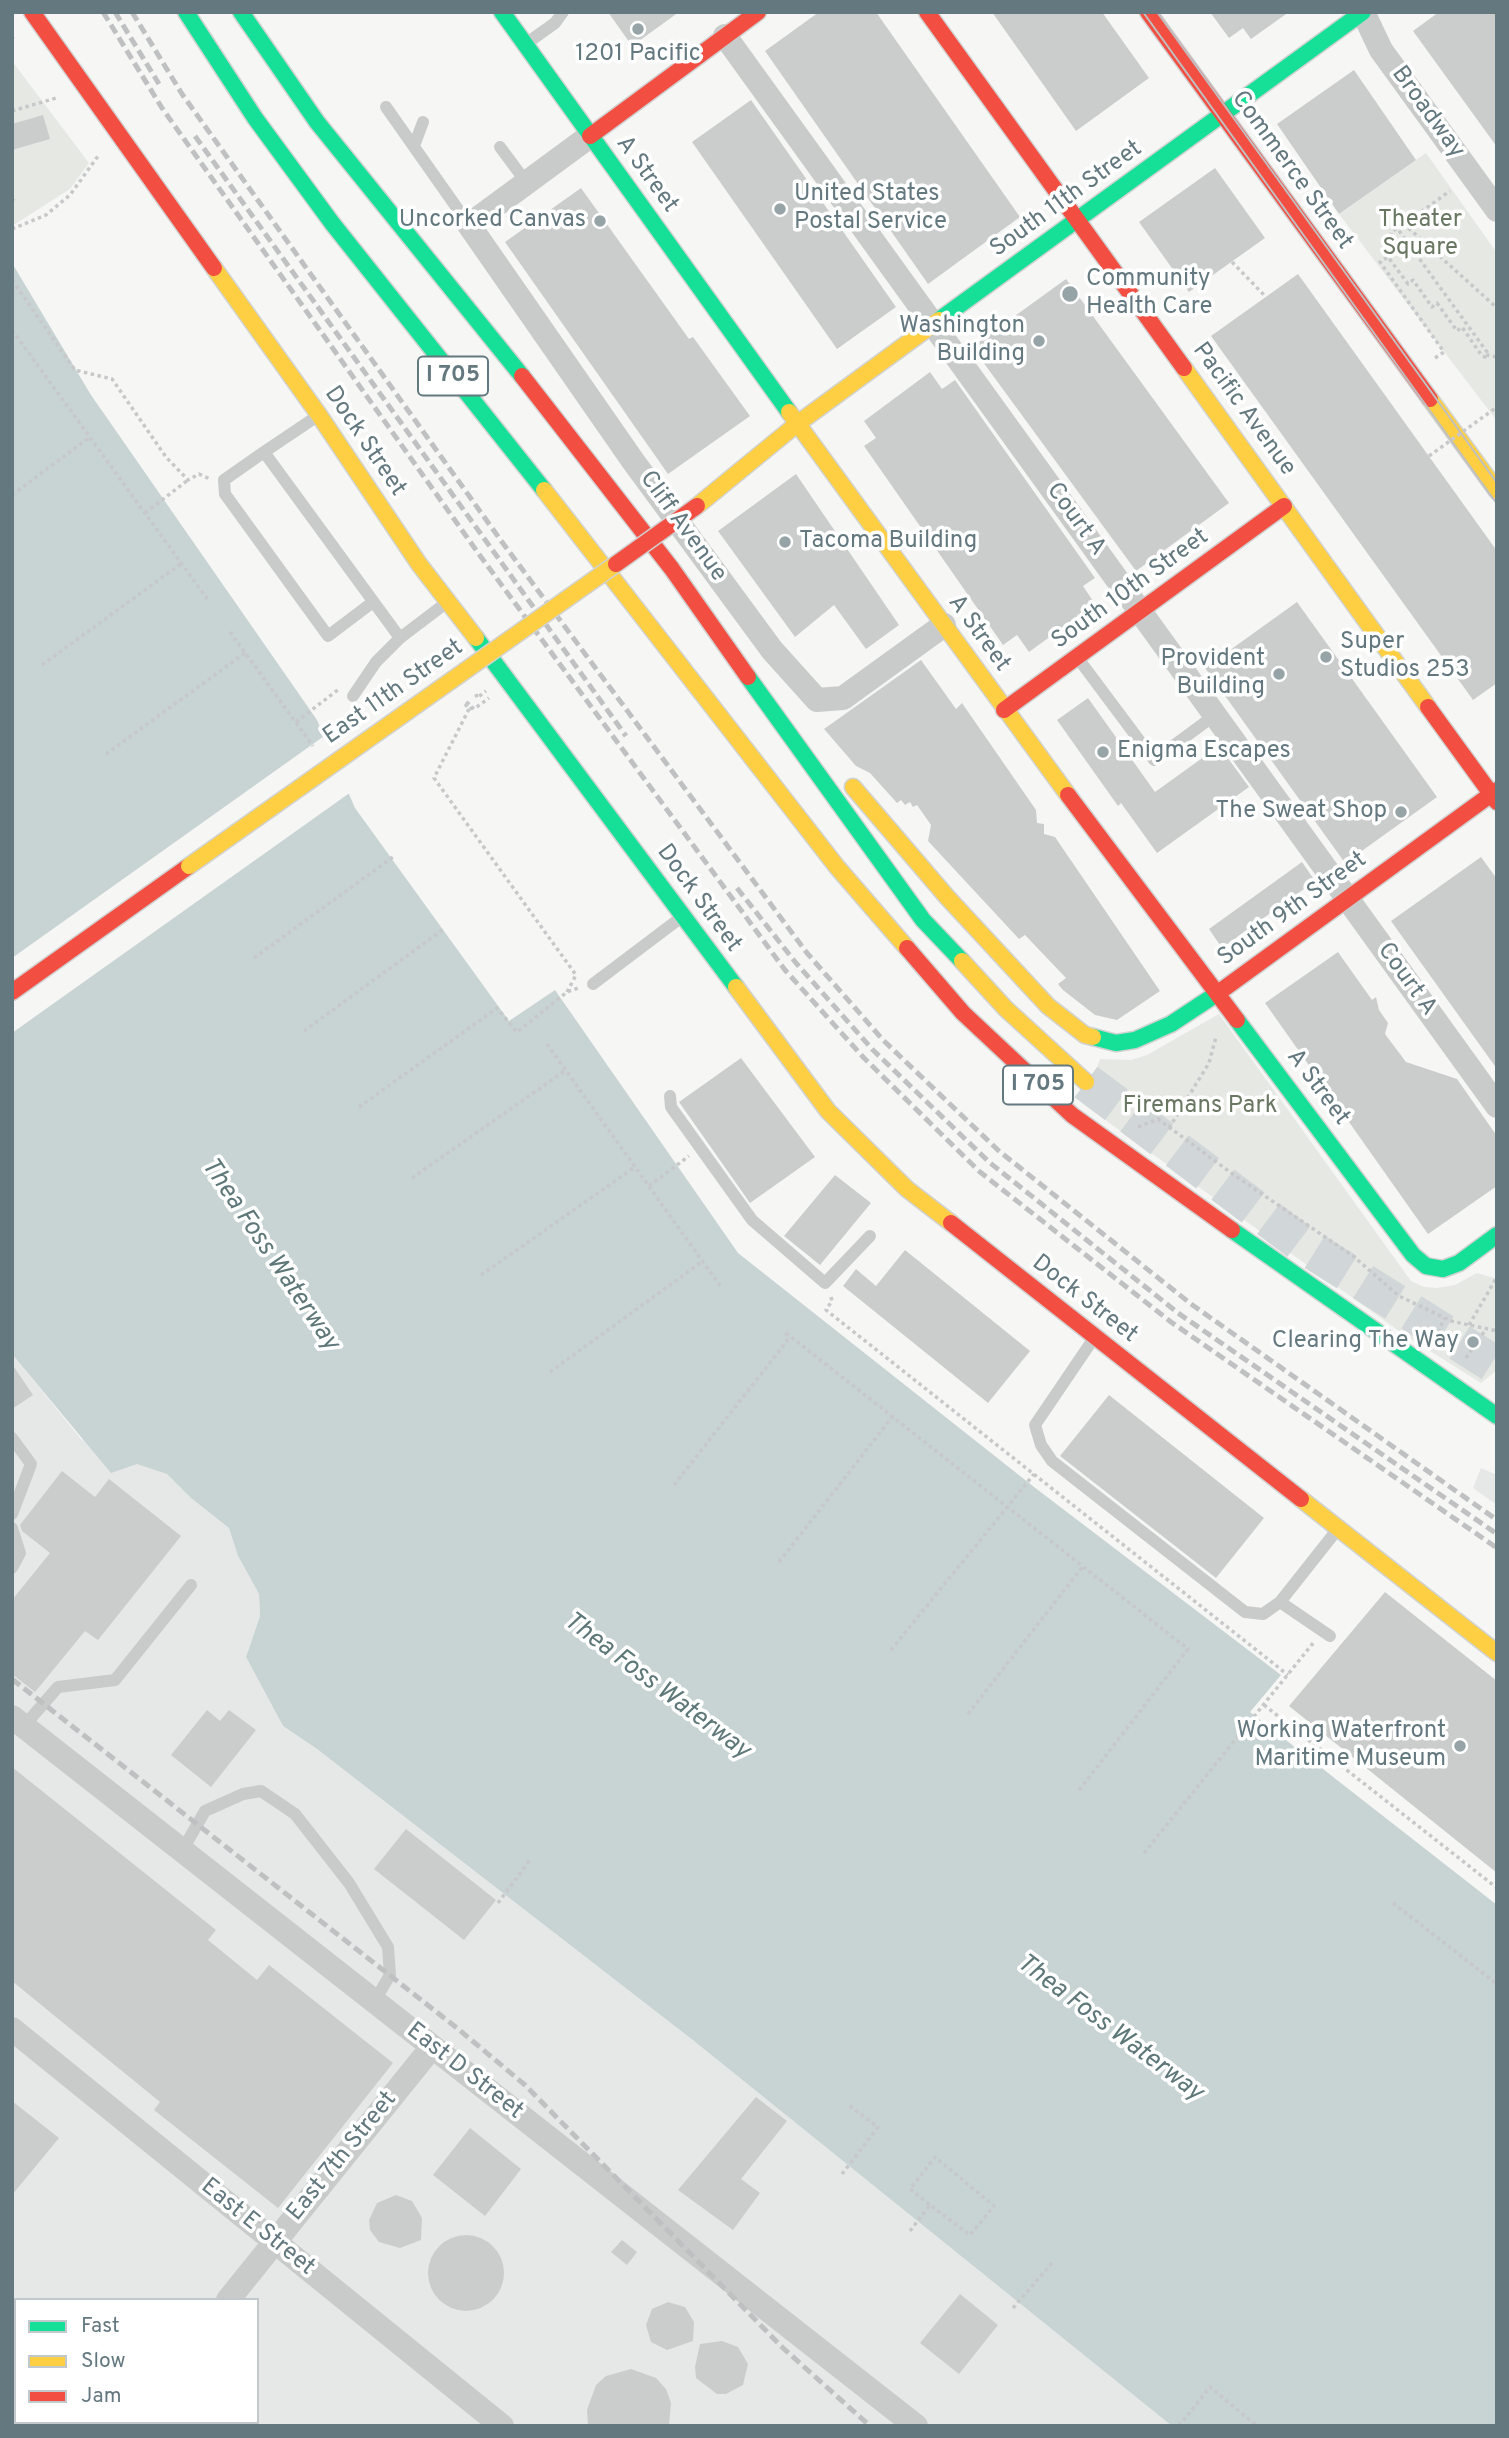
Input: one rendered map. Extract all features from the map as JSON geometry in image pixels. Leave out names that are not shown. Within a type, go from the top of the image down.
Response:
[{"type":"main road","name":"Dock Street","points":[[32,12],[319,415],[419,564],[683,916],[799,1076],[857,1143],[907,1189],[1497,1653]]},
{"type":"main road","name":"I 705","points":[[186,12],[255,118],[332,223],[650,624],[837,867],[963,1013],[1010,1060],[1072,1115],[1359,1322],[1418,1359]]},
{"type":"main road","name":"I 705","points":[[241,12],[317,122],[531,387],[698,604],[840,809],[923,920],[1006,1009],[1086,1082]]},
{"type":"main road","name":"A Street","points":[[502,12],[1004,710],[1413,1255],[1433,1268],[1460,1263],[1497,1235]]},
{"type":"main road","points":[[590,136],[758,12]]},
{"type":"main road","name":"Pacific Avenue","points":[[927,12],[1495,795]]},
{"type":"main road","name":"Commerce Street","points":[[1148,12],[1497,491]]},
{"type":"main road","name":"South 11th Street","points":[[797,424],[1363,12]]},
{"type":"main road","name":"East 11th Street","points":[[12,992],[697,506],[797,424]]},
{"type":"main road","name":"South 10th Street","points":[[1004,710],[1284,506]]},
{"type":"main road","points":[[698,604],[814,740]]},
{"type":"main road","name":"South 9th Street","points":[[838,769],[947,897],[1039,996],[1085,1035],[1116,1043],[1135,1040],[1171,1024],[1219,993],[1495,795]]},
{"type":"main road","points":[[1418,1359],[1497,1399]]},
{"type":"main road","points":[[1418,1359],[1497,1416]]},
{"type":"street","name":"Broadway","points":[[1363,12],[1381,50],[1497,210]]},
{"type":"street","name":"Court A","points":[[725,36],[1497,1106]]},
{"type":"street","points":[[469,225],[590,136]]},
{"type":"street","name":"Cliff Avenue","points":[[469,225],[641,472],[772,650],[817,699],[843,698],[944,625]]},
{"type":"street","name":"East D Street","points":[[18,1722],[916,2426]]},
{"type":"street","name":"East E Street","points":[[12,2029],[502,2426]]},
{"type":"street","name":"East 7th Street","points":[[230,2298],[432,2047]]},
{"type":"lane","points":[[525,44],[555,23],[563,12]]},
{"type":"lane","points":[[386,107],[469,225]]},
{"type":"lane","points":[[414,146],[424,122]]},
{"type":"lane","points":[[500,147],[526,182]]},
{"type":"lane","points":[[319,415],[232,472],[222,485],[225,494],[328,636],[373,602]]},
{"type":"lane","points":[[264,452],[400,638]]},
{"type":"lane","points":[[353,696],[376,662],[400,638],[449,602]]},
{"type":"lane","points":[[1077,657],[1154,760],[1215,715]]},
{"type":"lane","points":[[593,984],[683,916]]},
{"type":"lane","points":[[670,1096],[671,1107],[752,1220],[825,1283],[870,1236]]},
{"type":"lane","points":[[1094,1338],[1035,1425],[1041,1445],[1048,1456],[1245,1612],[1263,1614],[1280,1602],[1338,1529]]},
{"type":"lane","points":[[12,1438],[32,1464],[12,1514]]},
{"type":"lane","points":[[12,1528],[20,1553],[12,1568]]},
{"type":"lane","points":[[18,1722],[58,1687],[115,1680],[191,1585]]},
{"type":"lane","points":[[1280,1602],[1326,1633]]},
{"type":"lane","points":[[182,1851],[205,1811],[243,1794],[261,1791],[295,1814],[349,1883],[388,1947],[390,1975],[374,2002]]},
{"type":"path","points":[[12,111],[56,98]]},
{"type":"path","points":[[12,229],[46,215],[70,195],[98,156]]},
{"type":"path","points":[[1450,191],[1391,232],[1388,257],[1408,284],[1413,280],[1432,307],[1437,303],[1457,331],[1462,327],[1482,356],[1497,357]]},
{"type":"path","points":[[1404,224],[1497,308]]},
{"type":"path","points":[[1397,228],[1486,355]]},
{"type":"path","points":[[1388,257],[1380,262],[1444,352],[1435,358]]},
{"type":"path","points":[[1232,262],[1266,297]]},
{"type":"path","points":[[12,280],[75,370],[112,379],[166,457],[188,480]]},
{"type":"path","points":[[12,330],[14,337],[208,600]]},
{"type":"path","points":[[1429,456],[1497,407]]},
{"type":"path","points":[[12,495],[90,438]]},
{"type":"path","points":[[145,513],[200,474],[222,485]]},
{"type":"path","points":[[42,665],[181,563]]},
{"type":"path","points":[[230,632],[313,747],[303,755]]},
{"type":"path","points":[[106,754],[246,653]]},
{"type":"path","points":[[296,722],[342,687]]},
{"type":"path","points":[[359,1107],[497,1008],[517,1032],[567,992],[576,975],[434,778],[471,708],[465,702],[468,701],[474,709],[494,695]]},
{"type":"path","points":[[254,958],[393,857]]},
{"type":"path","points":[[304,1031],[444,929]]},
{"type":"path","points":[[1169,1128],[1209,1063],[1215,1048],[1217,1027]]},
{"type":"path","points":[[547,1044],[721,1287]]},
{"type":"path","points":[[412,1178],[566,1070]]},
{"type":"path","points":[[1135,1128],[1158,1119],[1353,1256],[1399,1296],[1444,1318],[1497,1331]]},
{"type":"path","points":[[649,1186],[699,1148]]},
{"type":"path","points":[[481,1275],[635,1167]]},
{"type":"path","points":[[550,1372],[703,1261]]},
{"type":"path","points":[[1469,1325],[1497,1277]]},
{"type":"path","points":[[825,1283],[832,1301],[826,1310],[1288,1675]]},
{"type":"path","points":[[1432,1349],[1444,1318]]},
{"type":"path","points":[[1462,1360],[1469,1357],[1486,1329]]},
{"type":"path","points":[[674,1485],[787,1341],[786,1333],[1188,1649],[1077,1793]]},
{"type":"path","points":[[779,1562],[893,1416]]},
{"type":"path","points":[[891,1650],[1048,1456]]},
{"type":"path","points":[[968,1714],[1084,1565]]},
{"type":"path","points":[[1144,1853],[1288,1675],[1326,1633]]},
{"type":"path","points":[[1264,1705],[1497,1888]]},
{"type":"path","points":[[498,1903],[530,1860]]},
{"type":"path","points":[[1393,1903],[1497,1984]]},
{"type":"path","points":[[842,2174],[878,2127],[847,2104]]},
{"type":"path","points":[[935,2157],[994,2206],[970,2235],[930,2205],[910,2189],[935,2157]]},
{"type":"path","points":[[910,2231],[930,2205]]},
{"type":"path","points":[[1013,2308],[1053,2262]]},
{"type":"path","points":[[1179,2426],[1210,2388],[1257,2426]]},
{"type":"shaded area","points":[[12,1354],[81,1439],[167,1474],[191,1498],[229,1528],[238,1556],[259,1594],[260,1616],[246,1657],[283,1726],[317,1749],[694,2041],[1172,2426],[12,2426]]},
{"type":"shaded area","points":[[1481,1468],[1497,1475],[1497,1505],[1473,1488]]},
{"type":"green space","points":[[12,61],[89,163],[70,189],[12,226]]},
{"type":"green space","name":"Theater Square","points":[[1426,153],[1497,253],[1497,421],[1339,214]]},
{"type":"green space","name":"Firemans Park","points":[[1219,1014],[1411,1281],[1424,1287],[1437,1288],[1455,1285],[1477,1273],[1497,1279],[1497,1370],[1481,1383],[1403,1334],[1083,1104],[1100,1059],[1131,1060],[1147,1055]]},
{"type":"water","name":"Thea Foss Waterway","points":[[12,263],[91,395],[317,720],[355,808],[509,1021],[555,990],[738,1253],[1034,1487],[1281,1675],[1250,1712],[1497,1905],[1497,2426],[1172,2426],[694,2041],[317,1749],[283,1726],[246,1657],[260,1616],[259,1594],[238,1556],[229,1528],[191,1498],[167,1474],[137,1464],[111,1473],[12,1354]]},
{"type":"pier","points":[[327,734],[351,792],[12,1033],[12,958]]},
{"type":"building","name":"1201 Pacific","points":[[608,12],[679,12],[632,46]]},
{"type":"building","points":[[819,12],[876,12],[1020,217],[928,284],[765,51]]},
{"type":"building","points":[[992,12],[1102,12],[1149,78],[1076,131]]},
{"type":"building","points":[[1210,12],[1289,12],[1251,39],[1243,28],[1229,38]]},
{"type":"building","points":[[1439,12],[1497,12],[1497,147],[1413,31]]},
{"type":"building","points":[[1354,70],[1416,160],[1339,214],[1277,124]]},
{"type":"building","points":[[751,100],[896,307],[837,349],[692,142]]},
{"type":"building","points":[[43,115],[50,139],[12,150],[12,124]]},
{"type":"building","points":[[1215,168],[1265,238],[1189,292],[1139,222]]},
{"type":"building","points":[[581,188],[689,339],[693,337],[750,416],[668,474],[505,242]]},
{"type":"building","points":[[1298,274],[1497,551],[1497,683],[1473,700],[1211,336]]},
{"type":"building","points":[[1066,279],[1229,503],[1136,571],[972,347]]},
{"type":"building","points":[[930,372],[942,389],[955,380],[1095,578],[1083,586],[1095,604],[1029,652],[1017,635],[1003,645],[864,446],[876,438],[864,421]]},
{"type":"building","name":"Tacoma Building","points":[[796,474],[899,625],[866,649],[834,605],[795,637],[718,531]]},
{"type":"building","points":[[1297,602],[1437,797],[1345,863],[1205,668]]},
{"type":"building","points":[[921,660],[956,709],[962,703],[1036,810],[1037,823],[1044,824],[1044,834],[1055,837],[1160,991],[1117,1020],[1095,1015],[1063,990],[1058,984],[1066,978],[1025,935],[1019,939],[928,841],[931,825],[917,805],[913,807],[910,802],[905,805],[901,800],[897,803],[870,773],[856,766],[824,729]]},
{"type":"building","points":[[1088,698],[1155,792],[1219,746],[1249,787],[1157,853],[1121,803],[1118,806],[1057,720]]},
{"type":"building","points":[[1481,857],[1497,879],[1497,1069],[1391,921]]},
{"type":"building","points":[[1302,862],[1315,881],[1222,948],[1209,929]]},
{"type":"building","points":[[1338,952],[1372,1000],[1376,997],[1379,1010],[1388,1023],[1385,1034],[1406,1062],[1457,1079],[1497,1136],[1497,1186],[1428,1234],[1265,1003]]},
{"type":"building","points":[[741,1058],[815,1157],[750,1203],[679,1102]]},
{"type":"building","points":[[835,1175],[871,1203],[820,1265],[784,1236]]},
{"type":"building","points":[[905,1250],[1030,1351],[988,1403],[843,1286],[856,1269],[876,1286]]},
{"type":"building","points":[[12,1364],[33,1395],[12,1409]]},
{"type":"building","points":[[1109,1395],[1264,1518],[1216,1578],[1060,1456]]},
{"type":"building","points":[[62,1471],[95,1497],[109,1479],[181,1536],[98,1640],[85,1631],[35,1692],[12,1674],[12,1600],[50,1553],[22,1531],[20,1525]]},
{"type":"building","points":[[1385,1592],[1497,1681],[1497,1873],[1289,1706]]},
{"type":"building","points":[[207,1710],[220,1721],[229,1710],[256,1730],[211,1787],[171,1755]]},
{"type":"building","points":[[12,1767],[216,1930],[208,1940],[257,1980],[269,1965],[393,2063],[278,2208],[154,2110],[160,2102],[12,1981]]},
{"type":"building","points":[[406,1829],[496,1900],[464,1940],[374,1869]]},
{"type":"building","points":[[756,2097],[787,2121],[741,2179],[760,2193],[733,2230],[678,2190]]},
{"type":"building","points":[[12,2101],[59,2138],[12,2195]]},
{"type":"building","points":[[470,2128],[521,2169],[485,2216],[433,2175]]},
{"type":"building","points":[[396,2195],[412,2201],[422,2218],[421,2240],[400,2248],[379,2242],[370,2230],[369,2220],[377,2203]]},
{"type":"building","points":[[466,2235],[481,2238],[493,2246],[501,2258],[504,2273],[501,2288],[493,2300],[481,2308],[466,2311],[451,2308],[439,2300],[431,2288],[428,2273],[431,2258],[439,2246],[451,2238]]},
{"type":"building","points":[[622,2240],[637,2252],[627,2265],[611,2252]]},
{"type":"building","points":[[960,2294],[998,2325],[959,2374],[920,2343]]},
{"type":"building","points":[[668,2302],[685,2307],[694,2322],[693,2341],[667,2350],[651,2342],[646,2325],[652,2309]]},
{"type":"building","points":[[722,2341],[738,2347],[748,2364],[743,2385],[726,2394],[717,2394],[696,2378],[695,2367],[700,2344]]},
{"type":"building","points":[[631,2369],[656,2378],[666,2389],[671,2403],[669,2426],[588,2426],[587,2410],[596,2385],[606,2376]]},
{"type":"tunnel","points":[[1086,1082],[1302,1244],[1497,1366]]},
{"type":"tram line","points":[[1143,12],[1497,504]]},
{"type":"tram line","points":[[1157,12],[1497,483]]},
{"type":"railway","points":[[103,12],[162,108],[481,557],[785,970],[864,1058],[980,1172],[1171,1322],[1497,1548]]},
{"type":"railway","points":[[115,12],[159,84]]},
{"type":"railway","points":[[132,12],[182,94],[502,542],[807,953],[883,1040],[999,1151],[1191,1304],[1497,1520]]},
{"type":"railway","points":[[195,136],[626,736]]},
{"type":"railway","points":[[737,888],[796,963],[873,1050],[989,1162],[1178,1313],[1497,1534]]},
{"type":"railway","points":[[12,1679],[457,2028],[525,2085],[783,2348],[870,2426]]},
{"type":"traffic: fast","points":[[186,12],[255,118],[332,223],[544,490]]},
{"type":"traffic: fast","points":[[241,12],[317,122],[522,376]]},
{"type":"traffic: fast","points":[[502,12],[789,412]]},
{"type":"traffic: fast","points":[[939,320],[1363,12]]},
{"type":"traffic: fast","points":[[476,638],[736,987]]},
{"type":"traffic: fast","points":[[748,677],[923,920],[962,961]]},
{"type":"traffic: fast","points":[[1093,1037],[1116,1043],[1135,1040],[1171,1024],[1218,993]]},
{"type":"traffic: fast","points":[[1237,1020],[1413,1255],[1426,1266],[1443,1269],[1459,1263],[1497,1235]]},
{"type":"traffic: fast","points":[[1232,1230],[1497,1416]]},
{"type":"traffic: slow","points":[[214,268],[319,415],[419,564],[476,638]]},
{"type":"traffic: slow","points":[[697,506],[797,424],[939,320]]},
{"type":"traffic: slow","points":[[1184,368],[1428,707]]},
{"type":"traffic: slow","points":[[1430,399],[1497,491]]},
{"type":"traffic: slow","points":[[789,412],[1068,795]]},
{"type":"traffic: slow","points":[[544,490],[837,867],[907,948]]},
{"type":"traffic: slow","points":[[189,866],[616,564]]},
{"type":"traffic: slow","points":[[853,787],[947,897],[1048,1006],[1085,1035],[1093,1037]]},
{"type":"traffic: slow","points":[[962,961],[1006,1009],[1086,1082]]},
{"type":"traffic: slow","points":[[736,987],[828,1111],[907,1189],[951,1223]]},
{"type":"traffic: slow","points":[[1301,1499],[1497,1653]]},
{"type":"traffic: jam","points":[[32,12],[214,268]]},
{"type":"traffic: jam","points":[[590,136],[758,12]]},
{"type":"traffic: jam","points":[[927,12],[1184,368]]},
{"type":"traffic: jam","points":[[1148,12],[1430,399]]},
{"type":"traffic: jam","points":[[522,376],[672,569],[748,677]]},
{"type":"traffic: jam","points":[[616,564],[697,506]]},
{"type":"traffic: jam","points":[[1004,710],[1284,506]]},
{"type":"traffic: jam","points":[[1428,707],[1497,802]]},
{"type":"traffic: jam","points":[[1218,993],[1497,790]]},
{"type":"traffic: jam","points":[[1068,795],[1237,1020]]},
{"type":"traffic: jam","points":[[12,992],[189,866]]},
{"type":"traffic: jam","points":[[907,948],[963,1013],[1072,1115],[1232,1230]]},
{"type":"traffic: jam","points":[[951,1223],[1301,1499]]},
{"type":"place","name":"1201 Pacific","points":[[638,29]]},
{"type":"place","name":"United States Postal Service","points":[[780,209]]},
{"type":"place","name":"Uncorked Canvas","points":[[600,221]]},
{"type":"place","name":"Community Health Care","points":[[1070,294]]},
{"type":"place","name":"Washington Building","points":[[1039,341]]},
{"type":"place","name":"Tacoma Building","points":[[785,542]]},
{"type":"place","name":"Super Studios 253","points":[[1326,657]]},
{"type":"place","name":"Provident Building","points":[[1279,674]]},
{"type":"place","name":"Enigma Escapes","points":[[1103,752]]},
{"type":"place","name":"The Sweat Shop","points":[[1401,812]]},
{"type":"place","name":"Clearing The Way","points":[[1473,1342]]},
{"type":"place","name":"Working Waterfront Maritime Museum","points":[[1460,1746]]}]
